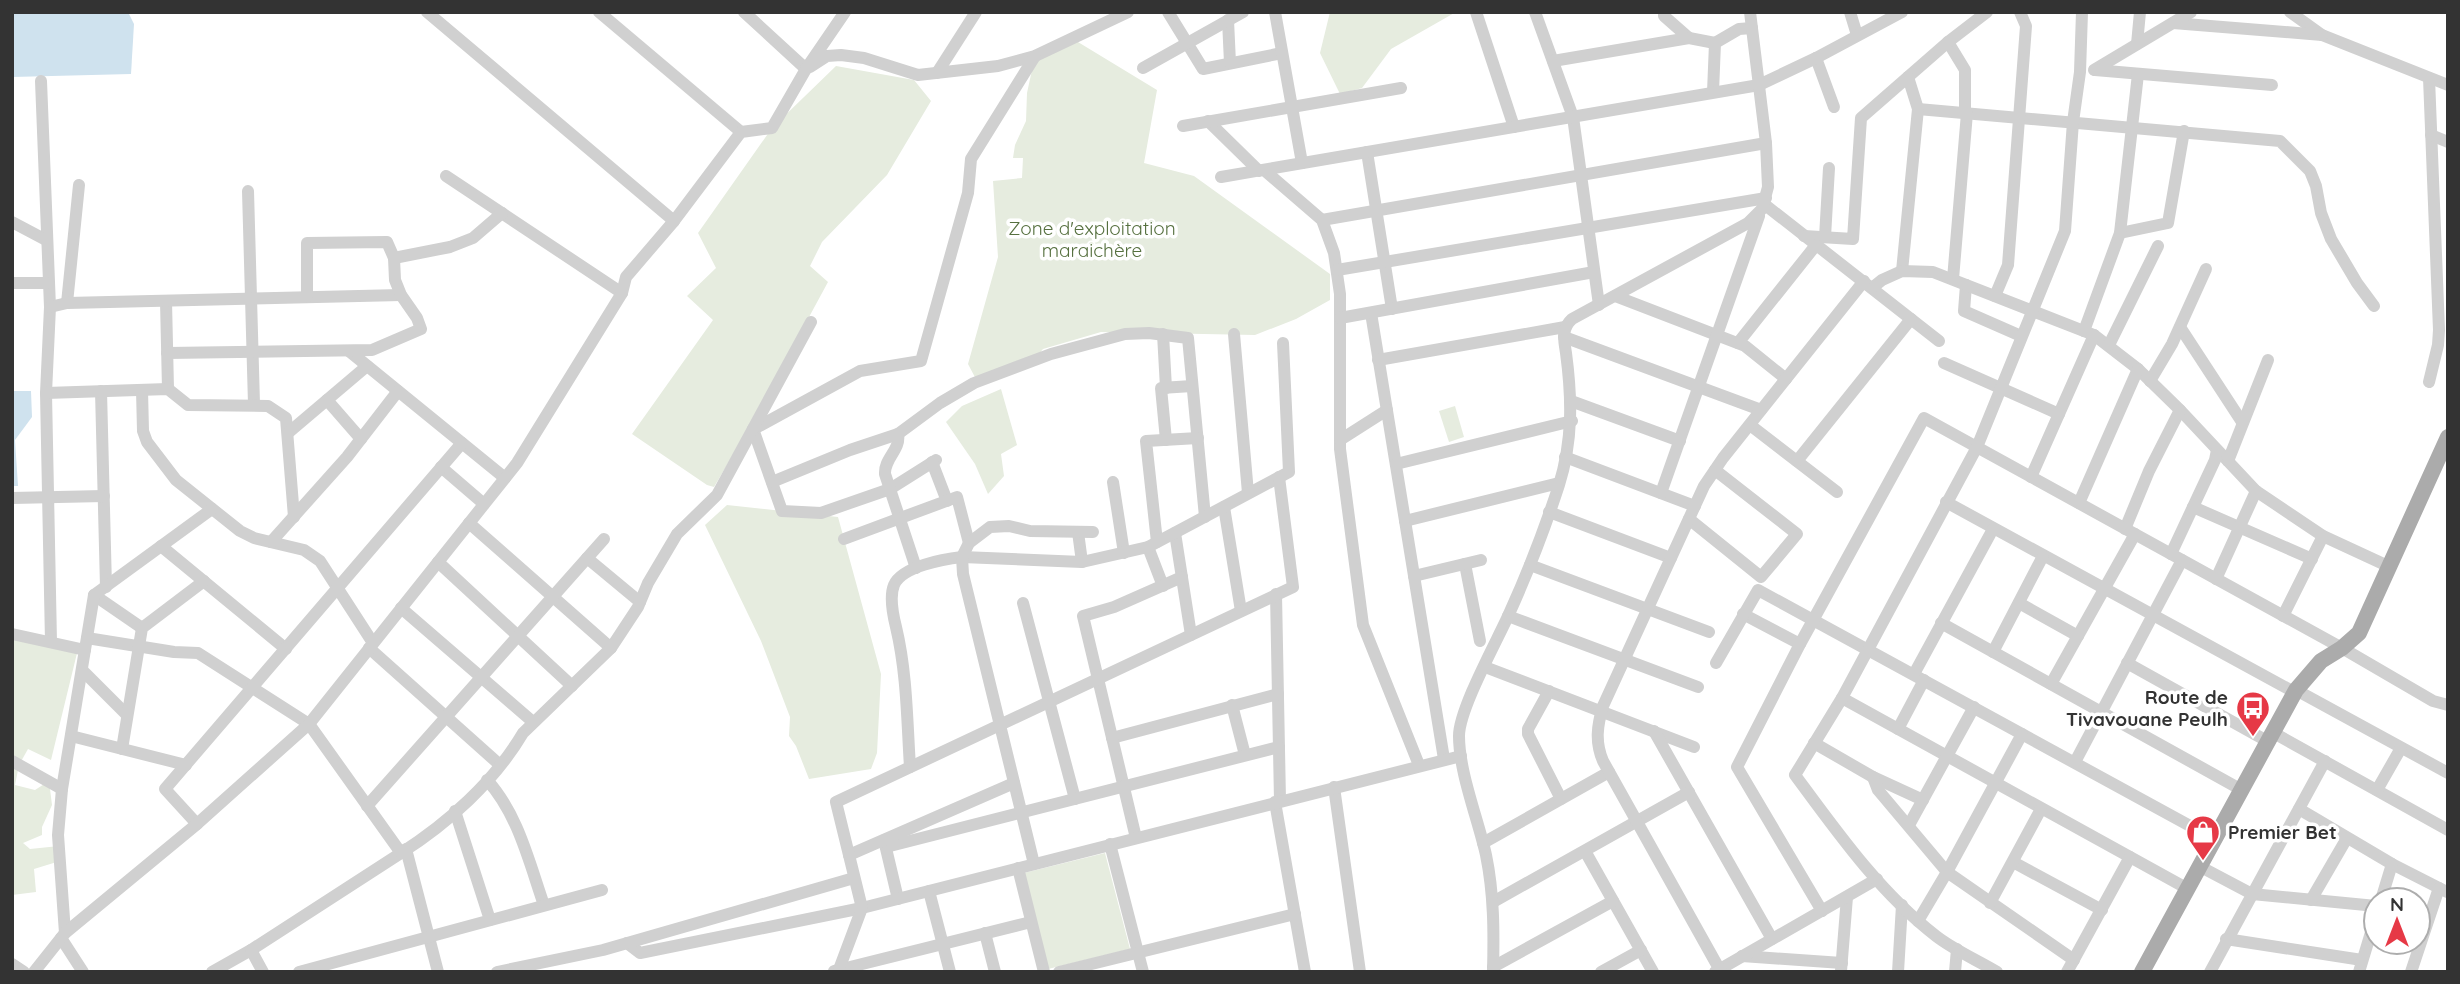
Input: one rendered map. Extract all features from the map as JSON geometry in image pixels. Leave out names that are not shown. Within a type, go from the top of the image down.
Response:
[{"type":"main road","points":[[2142,972],[2295,691],[2321,661],[2359,633],[2448,437]]},
{"type":"street","points":[[427,12],[674,222]]},
{"type":"street","points":[[599,12],[741,132]]},
{"type":"street","points":[[744,12],[806,69]]},
{"type":"street","points":[[34,972],[63,936],[197,824],[309,724],[517,463],[622,293],[626,277],[674,222],[741,132],[772,128],[806,69],[845,12]]},
{"type":"street","points":[[937,73],[976,12]]},
{"type":"street","points":[[806,69],[827,56],[841,55],[864,58],[918,75],[998,66],[1035,56],[1128,12]]},
{"type":"street","points":[[1168,12],[1203,69],[1282,53]]},
{"type":"street","points":[[1143,68],[1243,12]]},
{"type":"street","points":[[1275,12],[1302,163]]},
{"type":"street","points":[[1477,12],[1514,127]]},
{"type":"street","points":[[1535,12],[1573,117],[1599,305]]},
{"type":"street","points":[[1664,12],[1664,16],[1689,38]]},
{"type":"street","points":[[1661,493],[1764,204],[1766,143],[1749,12]]},
{"type":"street","points":[[1850,12],[1857,35]]},
{"type":"street","points":[[1221,177],[1759,85],[1902,12]]},
{"type":"street","points":[[1337,270],[1588,226],[1764,204],[1804,236],[1820,241],[1853,239],[1861,118],[1948,42],[1987,12]]},
{"type":"street","points":[[1995,296],[2008,265],[2026,26],[2020,12]]},
{"type":"street","points":[[1997,972],[1938,938],[1918,921],[1840,836],[1795,775],[1842,698],[1976,447],[2065,231],[2073,122],[2080,72],[2081,12]]},
{"type":"street","points":[[2137,44],[2140,12]]},
{"type":"street","points":[[2095,70],[2191,12]]},
{"type":"street","points":[[2290,12],[2322,35],[2448,85]]},
{"type":"street","points":[[1228,20],[1230,63]]},
{"type":"street","points":[[2173,23],[2322,35]]},
{"type":"street","points":[[1553,61],[1689,38],[1715,43],[1739,29],[1752,28]]},
{"type":"street","points":[[1948,42],[1965,70],[1966,113],[1953,279]]},
{"type":"street","points":[[1713,92],[1715,43]]},
{"type":"street","points":[[753,429],[860,371],[921,361],[968,193],[971,159],[1035,56]]},
{"type":"street","points":[[1816,58],[1834,107]]},
{"type":"street","points":[[2080,72],[2095,70],[2272,85]]},
{"type":"street","points":[[2031,477],[2059,414],[2089,333],[2120,233],[2138,74]]},
{"type":"street","points":[[1902,271],[1918,109],[1908,77]]},
{"type":"street","points":[[2429,78],[2443,320]]},
{"type":"street","points":[[41,81],[50,307],[46,393],[51,642]]},
{"type":"street","points":[[1183,126],[1401,88]]},
{"type":"street","points":[[1918,109],[2280,141],[2310,171],[2331,239],[2374,306]]},
{"type":"street","points":[[1208,121],[1261,170],[1322,220],[1334,253],[1340,294],[1339,440],[1363,625],[1419,765]]},
{"type":"street","points":[[2120,233],[2168,223],[2184,131]]},
{"type":"street","points":[[2431,135],[2448,142]]},
{"type":"street","points":[[1322,220],[1766,143]]},
{"type":"street","points":[[1367,152],[1392,309]]},
{"type":"street","points":[[1738,343],[1820,241],[1829,168]]},
{"type":"street","points":[[446,176],[622,293]]},
{"type":"street","points":[[67,303],[79,185]]},
{"type":"street","points":[[248,191],[254,404]]},
{"type":"street","points":[[2434,197],[2448,203]]},
{"type":"street","points":[[1613,901],[1493,969],[1493,902],[1483,843],[1461,756],[1459,738],[1462,720],[1530,565],[1559,483],[1572,421],[1564,332],[1572,319],[1748,223],[1764,204]]},
{"type":"street","points":[[394,258],[450,247],[473,238],[502,213]]},
{"type":"street","points":[[12,222],[46,240]]},
{"type":"street","points":[[1820,241],[1868,285],[1940,341]]},
{"type":"street","points":[[167,352],[372,351],[421,329],[395,280],[394,258],[387,242],[307,243],[307,297]]},
{"type":"street","points":[[2109,345],[2158,246]]},
{"type":"street","points":[[2150,382],[2180,327],[2206,269]]},
{"type":"street","points":[[1877,879],[1719,971],[1598,750],[1601,711],[1704,486],[1786,379],[1868,285],[1902,271],[1933,272],[2089,333],[2109,345],[2138,369],[2256,491],[2323,536],[2390,567]]},
{"type":"street","points":[[1340,318],[1594,272]]},
{"type":"street","points":[[12,284],[48,283]]},
{"type":"street","points":[[1966,285],[1964,311],[2021,336]]},
{"type":"street","points":[[50,307],[67,303],[401,295]]},
{"type":"street","points":[[1615,296],[1738,343],[1786,379]]},
{"type":"street","points":[[2429,382],[2448,299]]},
{"type":"street","points":[[166,301],[167,389]]},
{"type":"street","points":[[1370,313],[1444,759]]},
{"type":"street","points":[[1797,461],[1911,319]]},
{"type":"street","points":[[212,972],[251,950],[438,829],[500,765],[533,722],[611,648],[640,603],[648,583],[677,534],[717,495],[811,322]]},
{"type":"street","points":[[2180,327],[2242,422]]},
{"type":"street","points":[[1378,360],[1564,332],[1762,410]]},
{"type":"street","points":[[772,482],[850,450],[898,434],[940,403],[974,383],[996,374],[1051,354],[1125,334],[1163,334],[1188,338],[1205,516]]},
{"type":"street","points":[[1163,334],[1166,388]]},
{"type":"street","points":[[1234,334],[1248,493]]},
{"type":"street","points":[[910,767],[903,655],[892,603],[893,585],[898,579],[916,568],[962,557],[1082,562],[1124,553],[1152,545],[1289,472],[1283,343]]},
{"type":"street","points":[[349,351],[505,478]]},
{"type":"street","points":[[2228,461],[2268,360]]},
{"type":"street","points":[[1944,363],[2059,414]]},
{"type":"street","points":[[288,433],[368,366]]},
{"type":"street","points":[[2079,503],[2138,369]]},
{"type":"street","points":[[1166,440],[1161,388],[1192,386]]},
{"type":"street","points":[[46,393],[167,389],[188,405],[268,405],[286,418],[294,516]]},
{"type":"street","points":[[142,390],[143,431],[147,442],[176,480],[240,531],[304,550],[320,561],[330,573],[371,646],[500,765]]},
{"type":"street","points":[[101,391],[106,587]]},
{"type":"street","points":[[271,542],[361,439],[398,391]]},
{"type":"street","points":[[327,400],[361,439]]},
{"type":"street","points":[[1571,401],[1680,441]]},
{"type":"street","points":[[1339,440],[1387,410]]},
{"type":"street","points":[[2051,684],[2105,588],[2130,531],[2149,471],[2180,410]]},
{"type":"street","points":[[1822,911],[1737,767],[1800,644],[1924,418],[2342,648],[2433,701],[2448,705]]},
{"type":"street","points":[[1396,464],[1572,421]]},
{"type":"street","points":[[1750,425],[1837,492]]},
{"type":"street","points":[[753,429],[782,511],[821,513],[890,489],[934,461],[947,501]]},
{"type":"street","points":[[898,434],[898,446],[886,462],[885,468],[916,568]]},
{"type":"street","points":[[1163,586],[1152,545],[1146,441],[1198,438]]},
{"type":"street","points":[[197,824],[165,789],[462,443]]},
{"type":"street","points":[[2075,762],[2153,615],[2217,450]]},
{"type":"street","points":[[1565,457],[1695,506]]},
{"type":"street","points":[[441,467],[484,504]]},
{"type":"street","points":[[1689,519],[1761,576],[1797,534],[1715,470]]},
{"type":"street","points":[[836,971],[862,908],[836,802],[1293,587],[1279,477]]},
{"type":"street","points":[[1113,482],[1124,553]]},
{"type":"street","points":[[1405,521],[1559,483]]},
{"type":"street","points":[[2216,579],[2256,491]]},
{"type":"street","points":[[12,498],[104,496]]},
{"type":"street","points":[[844,539],[957,497],[970,543]]},
{"type":"street","points":[[1946,502],[2448,773]]},
{"type":"street","points":[[1224,507],[1241,611]]},
{"type":"street","points":[[2193,508],[2312,559]]},
{"type":"street","points":[[83,972],[63,936],[58,835],[62,789],[94,595],[212,509]]},
{"type":"street","points":[[1549,512],[1671,558]]},
{"type":"street","points":[[469,523],[611,648]]},
{"type":"street","points":[[1034,864],[963,574],[962,557],[970,543],[984,530],[998,525],[1030,531],[1093,532]]},
{"type":"street","points":[[1898,729],[1941,623],[1993,529]]},
{"type":"street","points":[[1078,532],[1082,562]]},
{"type":"street","points":[[1175,533],[1191,635]]},
{"type":"street","points":[[2283,616],[2323,536]]},
{"type":"street","points":[[367,806],[604,539]]},
{"type":"street","points":[[162,546],[285,649]]},
{"type":"street","points":[[1993,652],[2043,555]]},
{"type":"street","points":[[587,558],[640,603]]},
{"type":"street","points":[[1414,576],[1481,561]]},
{"type":"street","points":[[438,562],[572,686]]},
{"type":"street","points":[[1465,564],[1480,641]]},
{"type":"street","points":[[1530,565],[1709,632]]},
{"type":"street","points":[[1136,838],[1083,616],[1114,607],[1182,578]]},
{"type":"street","points":[[122,749],[142,628],[204,582]]},
{"type":"street","points":[[1716,663],[1758,590],[2214,839]]},
{"type":"street","points":[[1276,594],[1278,801],[1305,972]]},
{"type":"street","points":[[94,595],[142,628]]},
{"type":"street","points":[[1023,603],[1075,799]]},
{"type":"street","points":[[2019,603],[2078,636]]},
{"type":"street","points":[[401,608],[533,722]]},
{"type":"street","points":[[1742,614],[1800,644]]},
{"type":"street","points":[[1508,616],[1698,687]]},
{"type":"street","points":[[1941,623],[2241,789]]},
{"type":"street","points":[[12,634],[51,642],[140,645],[174,652],[198,653],[309,724],[367,806],[404,851],[438,972]]},
{"type":"street","points":[[2127,663],[2325,761],[2448,830]]},
{"type":"street","points":[[1485,667],[1695,747]]},
{"type":"street","points":[[83,671],[127,715]]},
{"type":"street","points":[[1549,691],[1528,729],[1528,734],[1561,799]]},
{"type":"street","points":[[1112,738],[1278,694]]},
{"type":"street","points":[[1842,698],[2188,889]]},
{"type":"street","points":[[1231,705],[1245,755]]},
{"type":"street","points":[[1909,825],[1973,707]]},
{"type":"street","points":[[1654,732],[1772,939]]},
{"type":"street","points":[[1918,921],[2022,733]]},
{"type":"street","points":[[71,736],[186,765]]},
{"type":"street","points":[[1814,743],[1873,778],[1923,800]]},
{"type":"street","points":[[849,855],[885,843],[1021,813],[1279,747]]},
{"type":"street","points":[[2377,790],[2401,748]]},
{"type":"street","points":[[627,943],[640,953],[862,908],[1334,786],[1461,756]]},
{"type":"street","points":[[12,761],[62,789]]},
{"type":"street","points":[[2210,972],[2325,761]]},
{"type":"street","points":[[1483,843],[1609,772]]},
{"type":"street","points":[[1873,778],[1878,790],[1947,872],[2074,960]]},
{"type":"street","points":[[487,779],[504,798],[515,822],[544,905]]},
{"type":"street","points":[[885,843],[1014,783]]},
{"type":"street","points":[[1334,786],[1360,972]]},
{"type":"street","points":[[1493,902],[1689,792]]},
{"type":"street","points":[[1990,903],[2041,809]]},
{"type":"street","points":[[2298,809],[2445,892],[2411,972]]},
{"type":"street","points":[[455,811],[490,920]]},
{"type":"street","points":[[2311,900],[2347,838]]},
{"type":"street","points":[[885,843],[898,899]]},
{"type":"street","points":[[1110,845],[1143,972]]},
{"type":"street","points":[[1584,851],[1653,972]]},
{"type":"street","points":[[2067,972],[2130,857]]},
{"type":"street","points":[[2012,862],[2102,910]]},
{"type":"street","points":[[2385,886],[2392,864]]},
{"type":"street","points":[[2199,866],[2252,894],[2362,905]]},
{"type":"street","points":[[1017,868],[1044,972]]},
{"type":"street","points":[[497,972],[627,943],[855,878]]},
{"type":"street","points":[[299,972],[602,890]]},
{"type":"street","points":[[929,891],[950,972]]},
{"type":"street","points":[[1742,956],[1842,967],[1847,897]]},
{"type":"street","points":[[1898,972],[1902,905]]},
{"type":"street","points":[[1059,972],[1295,914]]},
{"type":"street","points":[[836,971],[1031,922]]},
{"type":"street","points":[[985,933],[995,972]]},
{"type":"street","points":[[2226,939],[2360,966]]},
{"type":"street","points":[[1955,972],[1956,949]]},
{"type":"street","points":[[251,950],[263,972]]},
{"type":"street","points":[[1601,972],[1641,950]]},
{"type":"street","points":[[12,964],[24,972]]},
{"type":"green space","points":[[1330,12],[1456,12],[1391,49],[1362,88],[1340,94],[1320,53]]},
{"type":"green space","name":"Zone d'exploitation maraichère","points":[[1073,39],[1157,90],[1144,163],[1194,176],[1330,274],[1330,300],[1296,319],[1255,335],[1101,332],[1043,349],[1033,361],[977,381],[968,364],[998,257],[993,181],[1022,178],[1023,158],[1013,158],[1015,145],[1026,121],[1027,93],[1035,56]]},
{"type":"green space","points":[[836,66],[914,80],[931,101],[887,175],[822,242],[810,266],[828,282],[714,487],[707,485],[632,434],[713,320],[687,296],[716,268],[698,233],[772,128]]},
{"type":"green space","points":[[1001,389],[1017,445],[1001,454],[1004,476],[988,494],[975,464],[946,422],[962,406]]},
{"type":"green space","points":[[1455,406],[1464,437],[1449,442],[1439,411]]},
{"type":"green space","points":[[727,505],[838,517],[881,674],[877,753],[871,769],[809,779],[796,746],[789,736],[790,717],[761,641],[705,525]]},
{"type":"green space","points":[[12,635],[78,649],[51,760],[28,749],[19,765],[12,761]]},
{"type":"green space","points":[[19,765],[15,785],[35,790],[49,781],[52,805],[42,827],[42,835],[23,843],[30,849],[59,846],[60,861],[34,869],[36,892],[12,895],[12,768]]},
{"type":"green space","points":[[1105,853],[1130,949],[1048,969],[1024,873]]},
{"type":"water","points":[[12,12],[128,12],[134,24],[131,74],[12,77]]},
{"type":"water","points":[[12,391],[31,391],[32,417],[15,440],[18,486],[12,486]]},
{"type":"place","name":"Route de Tivavouane Peulh","points":[[2253,738]]},
{"type":"place","name":"Premier Bet","points":[[2203,862]]}]
